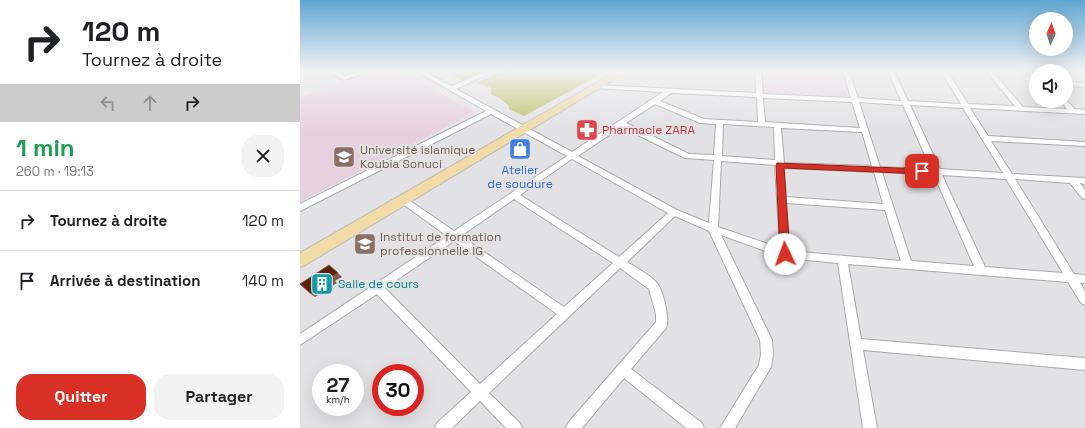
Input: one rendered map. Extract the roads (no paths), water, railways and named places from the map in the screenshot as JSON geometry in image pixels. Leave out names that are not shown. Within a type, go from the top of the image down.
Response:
[{"type":"main road","points":[[300,261],[581,91]]},
{"type":"main road","points":[[300,249],[590,91]]},
{"type":"street","points":[[456,91],[674,212],[713,229],[785,254],[842,260],[1085,279]]},
{"type":"street","points":[[300,340],[670,91]]},
{"type":"street","points":[[689,91],[1085,112]]},
{"type":"street","points":[[760,91],[762,125]]},
{"type":"street","points":[[852,91],[907,265]]},
{"type":"street","points":[[900,91],[981,270]]},
{"type":"street","points":[[957,91],[1085,300]]},
{"type":"street","points":[[1006,91],[1020,108]]},
{"type":"street","points":[[655,101],[703,121],[864,130]]},
{"type":"street","points":[[1070,108],[1073,111]]},
{"type":"street","points":[[300,208],[492,111]]},
{"type":"street","points":[[720,122],[719,159],[713,229],[766,340],[768,354],[765,366],[726,428]]},
{"type":"street","points":[[621,124],[688,156],[780,164],[1085,181]]},
{"type":"street","points":[[777,125],[785,254]]},
{"type":"street","points":[[986,138],[1085,144]]},
{"type":"street","points":[[1073,181],[1085,196]]},
{"type":"street","points":[[514,195],[641,276],[653,286],[662,320],[662,324],[573,428]]},
{"type":"street","points":[[402,200],[565,314]]},
{"type":"street","points":[[782,200],[888,207]]},
{"type":"street","points":[[442,428],[674,212]]},
{"type":"street","points":[[842,260],[870,428]]},
{"type":"street","points":[[378,288],[515,428]]},
{"type":"street","points":[[856,344],[1085,364]]},
{"type":"street","points":[[623,370],[697,428]]},
{"type":"place","name":"Pharmacie ZARA","points":[[587,130]]},
{"type":"place","name":"Atelier de soudure","points":[[520,149]]},
{"type":"place","name":"Université islamique Koubia Sonuci","points":[[344,157]]},
{"type":"place","name":"Institut de formation professionnelle IG","points":[[365,244]]},
{"type":"place","name":"Salle de cours","points":[[322,284]]}]
